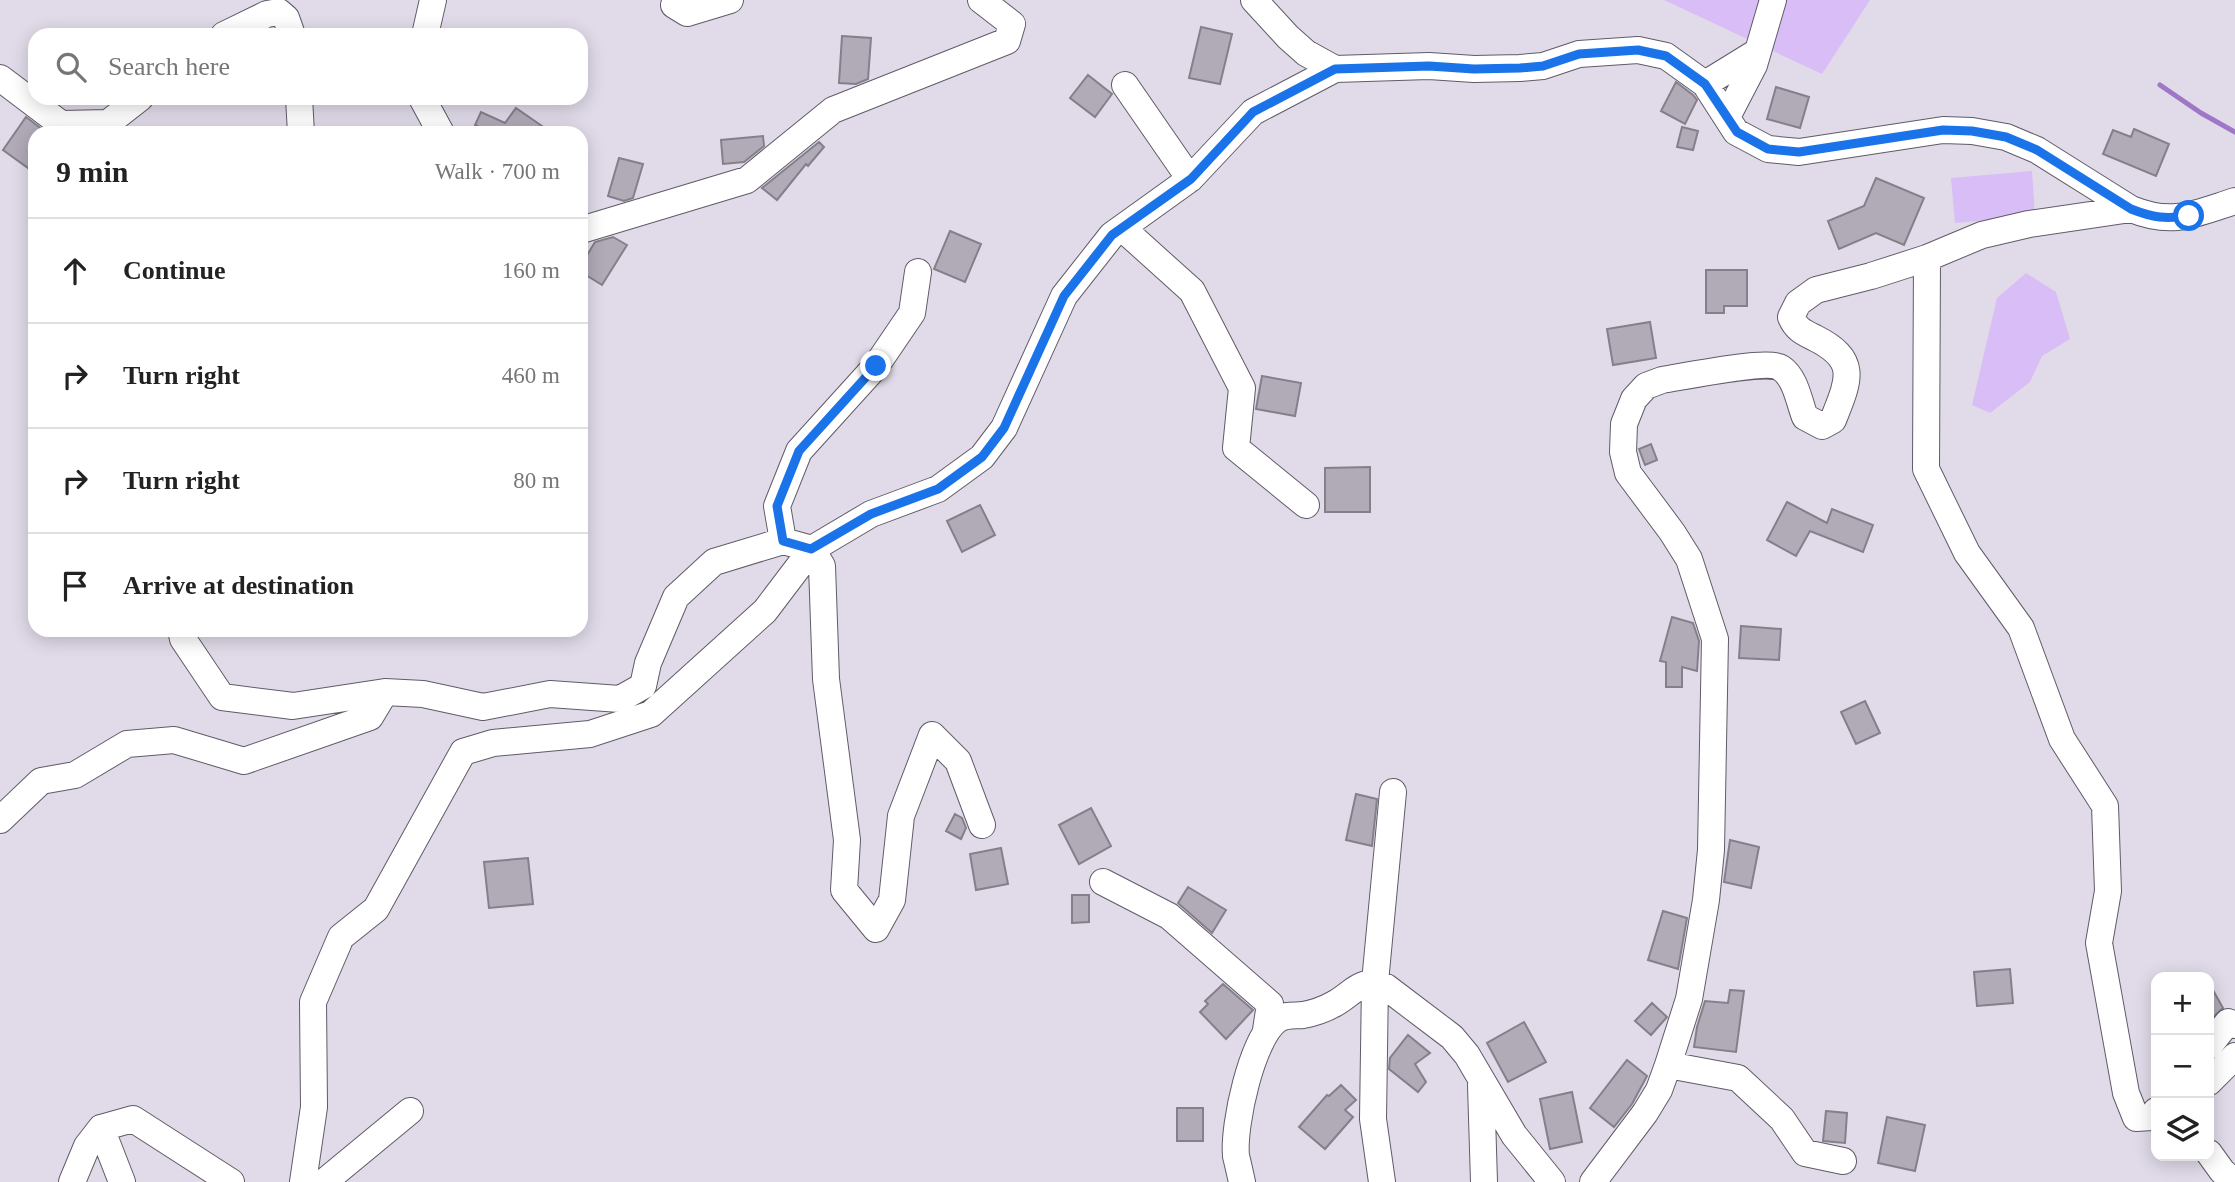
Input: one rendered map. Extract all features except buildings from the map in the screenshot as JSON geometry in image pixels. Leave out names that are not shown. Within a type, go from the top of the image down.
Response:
[{"type":"street","points":[[427,28],[433,0]]},
{"type":"street","points":[[676,0],[674,5],[687,13],[730,0]]},
{"type":"street","points":[[588,228],[747,180],[833,110],[1007,41],[1012,24],[981,0]]},
{"type":"street","points":[[1254,0],[1287,37],[1306,53],[1335,69]]},
{"type":"street","points":[[1727,117],[1754,65],[1773,0]]},
{"type":"street","points":[[238,28],[267,14],[279,12],[286,18],[290,28]]},
{"type":"street","points":[[303,1182],[314,1107],[313,1002],[341,937],[376,909],[463,752],[493,743],[590,734],[651,714],[765,611],[811,549],[871,514],[938,489],[982,457],[1004,428],[1064,296],[1112,235],[1191,179],[1253,112],[1335,69],[1429,66],[1520,68],[1543,66],[1579,54],[1638,50],[1666,56],[1705,84],[1737,132],[1768,149],[1799,152],[1943,130],[1972,131],[2006,137],[2037,150],[2131,209],[2162,219],[2189,216],[2235,201]]},
{"type":"street","points":[[1705,84],[1757,52]]},
{"type":"street","points":[[0,78],[28,99]]},
{"type":"street","points":[[1125,85],[1191,179]]},
{"type":"street","points":[[36,105],[61,124],[108,124],[131,105]]},
{"type":"street","points":[[299,105],[301,126]]},
{"type":"street","points":[[426,105],[437,126]]},
{"type":"street","points":[[1593,1182],[1645,1113],[1659,1090],[1668,1065],[1689,999],[1706,900],[1711,850],[1715,639],[1689,559],[1628,473],[1623,452],[1624,424],[1634,399],[1646,386],[1662,380],[1760,365],[1777,366],[1792,380],[1805,417],[1822,426],[1833,420],[1842,397],[1847,369],[1842,356],[1830,345],[1794,326],[1791,317],[1798,303],[1816,290],[1927,258],[1982,235],[2029,224],[2131,209]]},
{"type":"street","points":[[1122,228],[1192,291],[1242,388],[1236,448],[1306,505]]},
{"type":"street","points":[[1927,258],[1926,470],[1967,553],[2021,628],[2062,739],[2105,806],[2108,891],[2099,943],[2126,1093],[2136,1118],[2151,1116]]},
{"type":"street","points":[[783,541],[777,506],[799,451],[876,366],[912,313],[918,272]]},
{"type":"street","points":[[183,637],[222,697],[293,706],[385,692],[423,694],[483,708],[550,694],[620,699],[643,686],[648,663],[676,597],[714,562],[783,541],[811,549],[822,566],[826,679],[847,840],[844,890],[876,929],[892,900],[901,816],[932,735],[958,761],[982,825]]},
{"type":"street","points":[[0,820],[41,781],[75,775],[127,744],[174,740],[244,761],[370,717],[385,692]]},
{"type":"street","points":[[1382,1182],[1373,1119],[1375,982],[1393,792]]},
{"type":"street","points":[[1103,882],[1169,916],[1270,1004],[1266,1030],[1256,1051],[1237,1118],[1236,1155],[1242,1182]]},
{"type":"street","points":[[1266,1030],[1283,1016],[1303,1015],[1325,1009],[1357,986],[1375,982],[1386,987],[1452,1037],[1467,1055],[1481,1083],[1514,1135],[1552,1182]]},
{"type":"street","points":[[2214,1040],[2228,1022],[2235,1025]]},
{"type":"street","points":[[2214,1077],[2235,1056]]},
{"type":"street","points":[[1668,1065],[1738,1078],[1782,1119],[1805,1153],[1843,1161]]},
{"type":"street","points":[[1481,1083],[1484,1182]]},
{"type":"street","points":[[324,1182],[410,1111]]},
{"type":"street","points":[[72,1182],[87,1146],[101,1128],[133,1119],[230,1182]]},
{"type":"street","points":[[101,1128],[122,1182]]},
{"type":"street","points":[[2214,1160],[2234,1182]]},
{"type":"shaded area","points":[[1664,0],[1870,0],[1822,74]]},
{"type":"shaded area","points":[[2032,171],[2035,216],[1955,223],[1951,178]]},
{"type":"shaded area","points":[[2026,273],[2056,292],[2070,339],[2042,356],[2030,382],[1990,413],[1972,405],[1997,298]]},
{"type":"waterway","points":[[2160,85],[2235,132]]},
{"type":"route","points":[[876,366],[799,451],[777,506],[783,541],[811,549],[871,514],[938,489],[982,457],[1004,428],[1064,296],[1112,235],[1191,179],[1253,112],[1335,69],[1429,66],[1520,68],[1543,66],[1579,54],[1638,50],[1666,56],[1705,84],[1737,132],[1768,149],[1799,152],[1943,130],[1972,131],[2006,137],[2037,150],[2131,209],[2162,219],[2189,216]]}]
